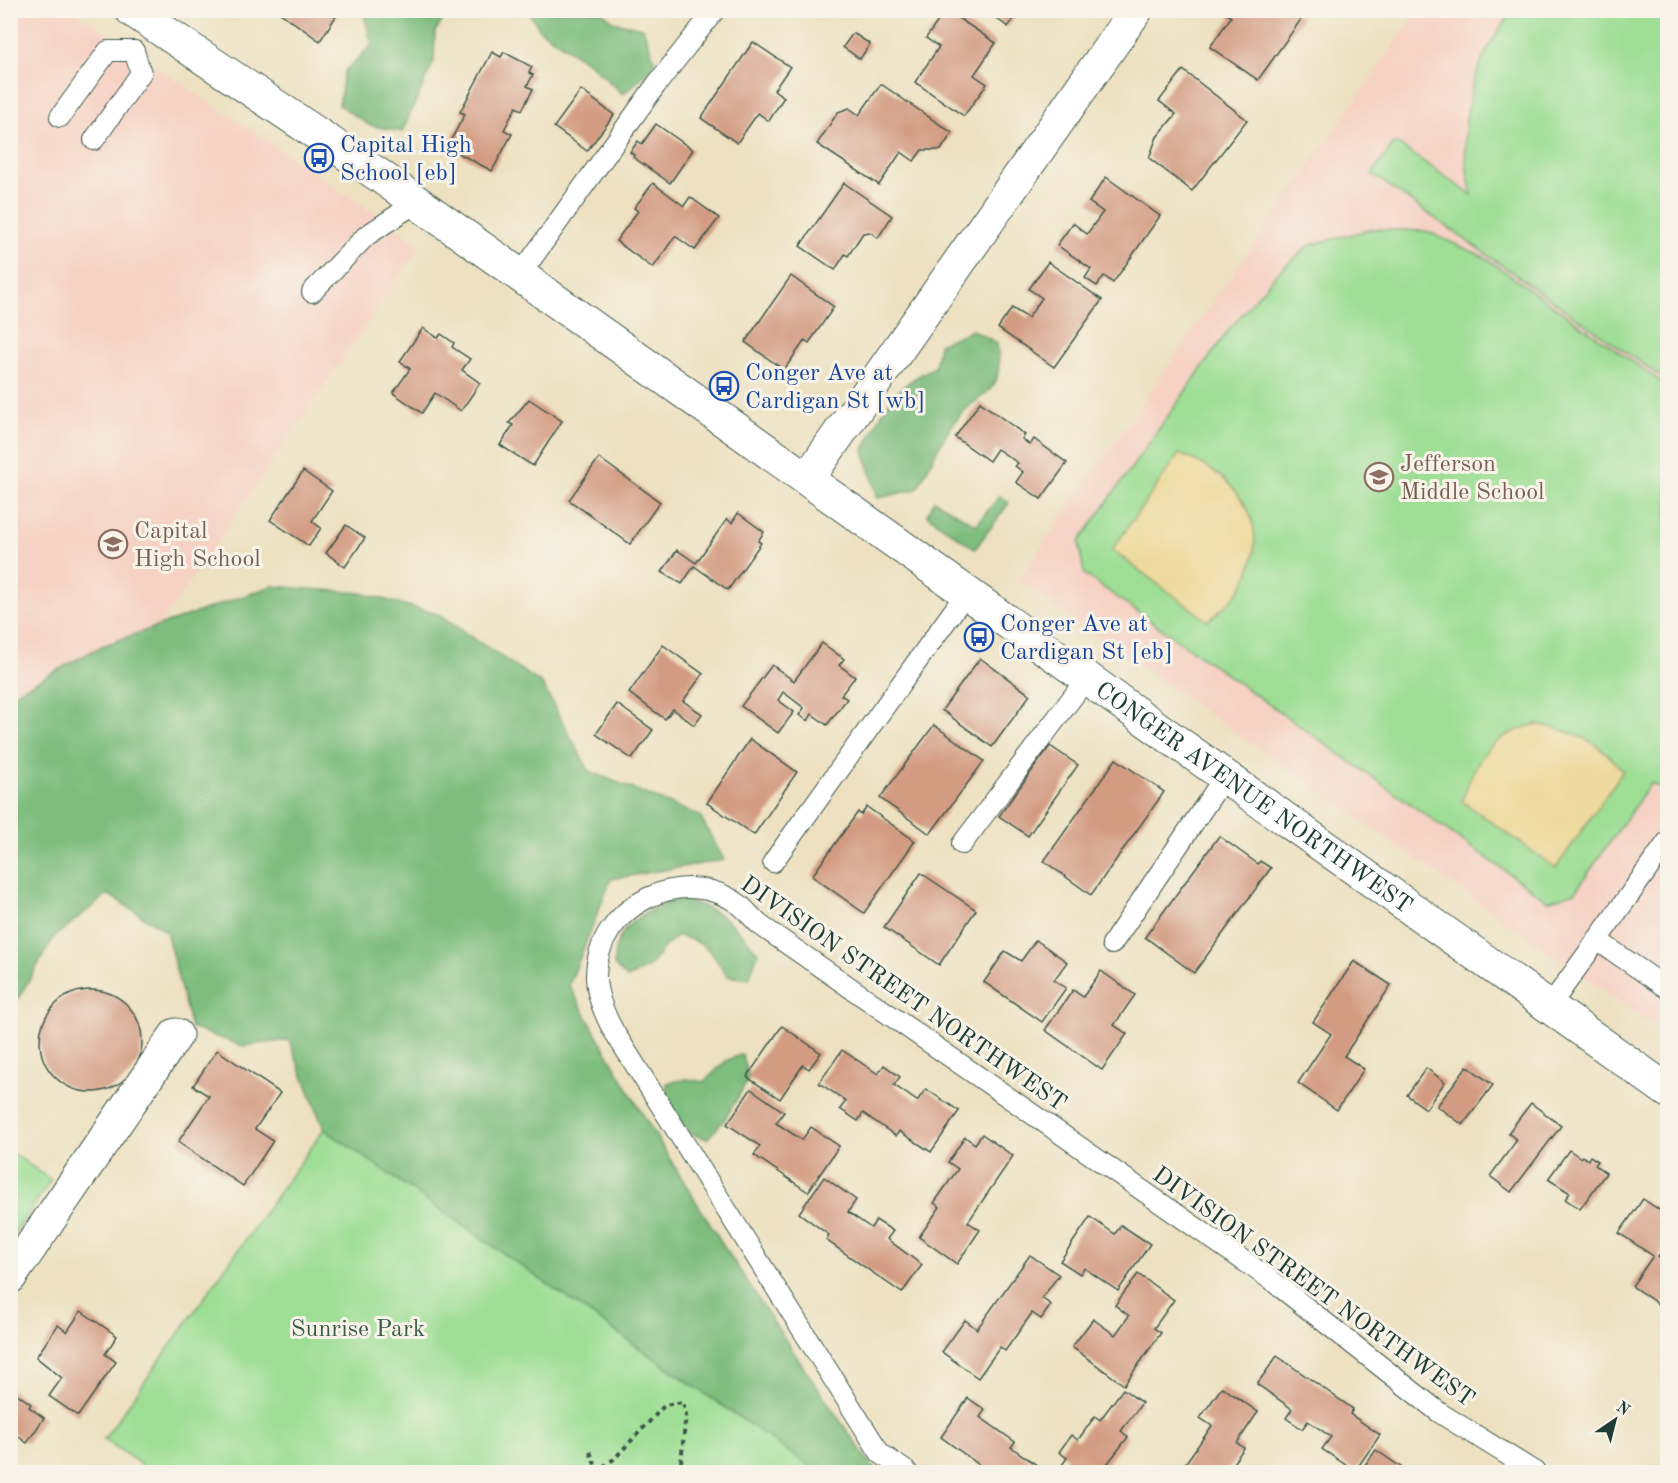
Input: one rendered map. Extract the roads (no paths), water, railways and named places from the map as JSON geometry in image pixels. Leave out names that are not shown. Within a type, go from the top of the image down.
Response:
[{"type":"street","points":[[808,478],[1136,10]]},
{"type":"street","name":"CONGER AVENUE NORTHWEST","points":[[150,15],[808,478],[1548,1007],[1668,1090]]},
{"type":"street","points":[[10,1277],[176,1035]]},
{"type":"lane","points":[[520,275],[656,85],[715,10]]},
{"type":"lane","points":[[94,140],[141,73],[134,51],[150,15]]},
{"type":"lane","points":[[60,117],[108,51],[134,51]]},
{"type":"lane","points":[[312,292],[366,236],[417,202]]},
{"type":"lane","points":[[773,862],[967,592]]},
{"type":"lane","points":[[962,844],[1087,678]]},
{"type":"lane","points":[[1112,944],[1226,776]]},
{"type":"lane","points":[[1548,1007],[1668,841]]},
{"type":"lane","name":"DIVISION STREET NORTHWEST","points":[[907,1473],[880,1453],[613,1030],[600,1005],[596,977],[601,949],[620,918],[634,904],[659,892],[687,888],[715,892],[740,905],[769,932],[1270,1279],[1440,1413],[1535,1473]]},
{"type":"lane","points":[[1597,940],[1668,989]]},
{"type":"place","name":"Capital High School [eb]","points":[[319,158]]},
{"type":"place","name":"Conger Ave at Cardigan St [wb]","points":[[724,386]]},
{"type":"place","name":"Jefferson Middle School","points":[[1379,477]]},
{"type":"place","name":"Capital High School","points":[[113,544]]},
{"type":"place","name":"Conger Ave at Cardigan St [eb]","points":[[979,637]]},
{"type":"park label","name":"Sunrise Park","points":[[358,1328]]}]
